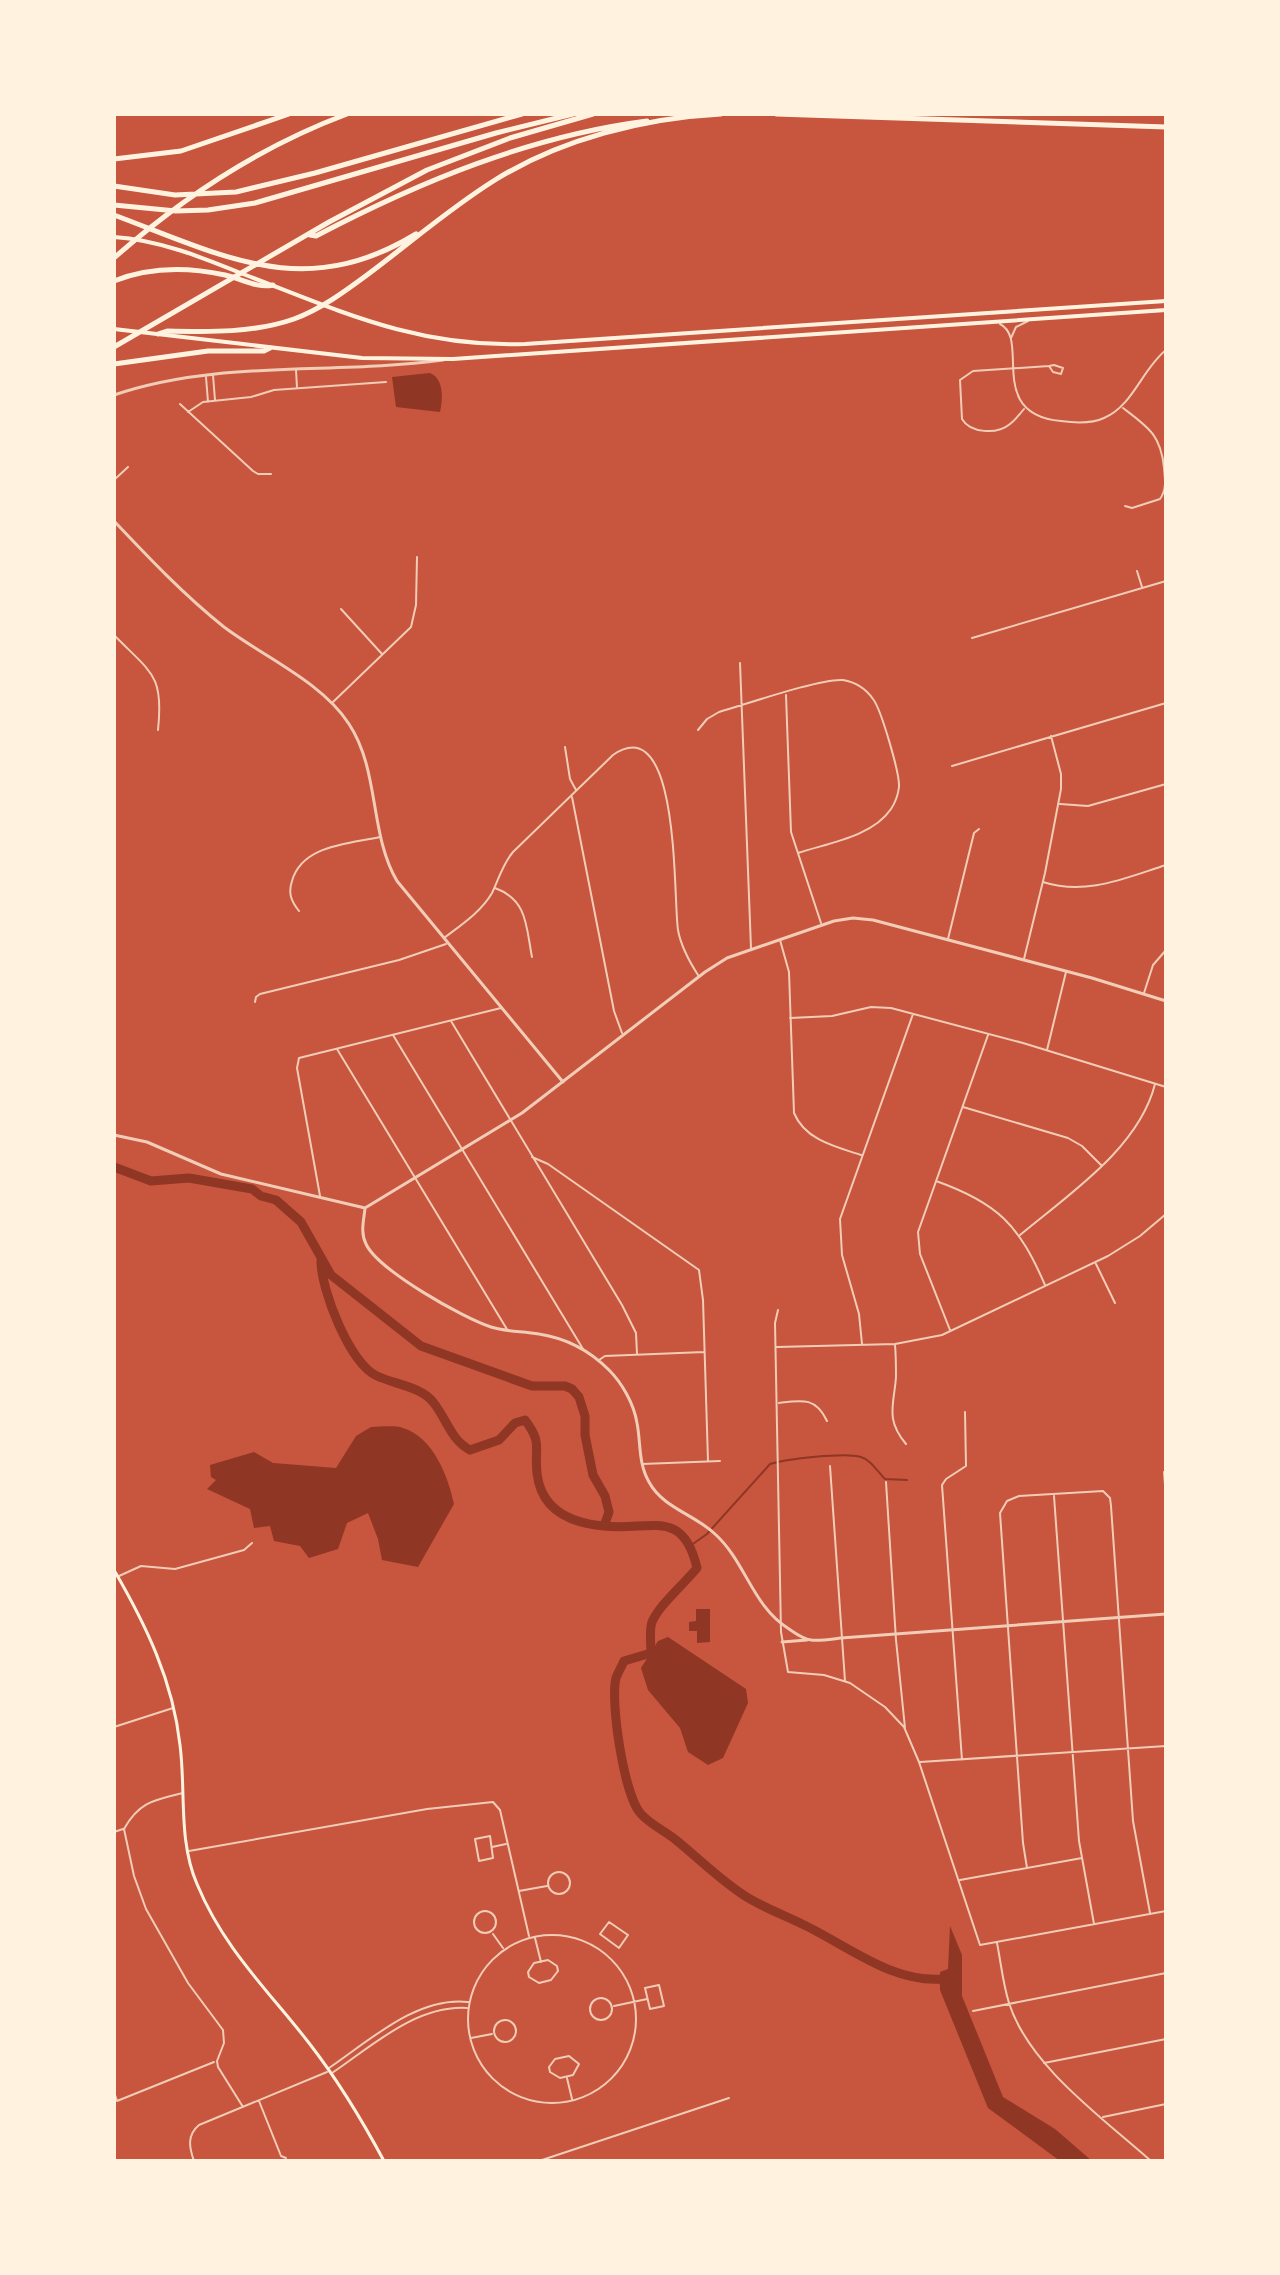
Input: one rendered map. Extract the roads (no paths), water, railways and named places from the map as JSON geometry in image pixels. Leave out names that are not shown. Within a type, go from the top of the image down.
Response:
[{"type":"highway","points":[[114,159],[181,151],[289,114]]},
{"type":"highway","points":[[114,256],[211,181],[270,148],[347,114]]},
{"type":"highway","points":[[114,186],[175,195],[245,191],[522,114]]},
{"type":"highway","points":[[114,205],[176,211],[255,203],[496,133],[573,114]]},
{"type":"highway","points":[[117,345],[378,195],[444,163],[502,141],[593,114]]},
{"type":"highway","points":[[309,235],[316,236],[393,198],[493,158],[574,135],[666,119],[721,114]]},
{"type":"highway","points":[[776,114],[1166,127]]},
{"type":"highway","points":[[158,334],[167,331],[253,329],[302,316],[345,291],[496,180],[543,154],[666,119]]},
{"type":"highway","points":[[114,215],[229,257],[287,270],[321,269],[358,262],[391,249],[431,225]]},
{"type":"highway","points":[[114,237],[170,247],[370,322],[416,336],[481,344],[548,343],[1166,301]]},
{"type":"highway","points":[[114,281],[144,273],[184,270],[228,276],[266,287],[273,285]]},
{"type":"highway","points":[[114,329],[362,358],[453,359],[1166,310]]},
{"type":"highway","points":[[548,343],[552,353]]},
{"type":"highway","points":[[545,353],[548,343]]},
{"type":"highway","points":[[114,364],[197,352],[264,351],[270,348]]},
{"type":"main road","points":[[114,1570],[157,1654],[174,1708],[180,1744],[187,1851],[200,1891],[236,1954],[329,2071],[384,2161]]},
{"type":"street","points":[[1011,339],[1016,327],[1031,320]]},
{"type":"street","points":[[995,322],[1006,327],[1011,339],[1015,387],[1026,407],[1045,419],[1077,422],[1103,419],[1121,406],[1148,368],[1166,350]]},
{"type":"street","points":[[114,395],[206,375],[416,364],[453,359]]},
{"type":"street","points":[[1026,407],[1003,428],[973,430],[967,427],[962,419],[959,390],[964,375],[973,371],[1049,366]]},
{"type":"street","points":[[296,370],[297,389]]},
{"type":"street","points":[[206,375],[208,402]]},
{"type":"street","points":[[213,375],[215,401]]},
{"type":"street","points":[[188,412],[199,404],[251,397],[274,390],[386,382]]},
{"type":"street","points":[[180,404],[253,471],[271,474]]},
{"type":"street","points":[[1121,406],[1164,447],[1166,484],[1160,499],[1132,508],[1125,506]]},
{"type":"street","points":[[114,480],[128,467]]},
{"type":"street","points":[[114,521],[207,612],[332,703],[347,720],[363,751],[381,837],[397,881],[563,1082]]},
{"type":"street","points":[[332,703],[406,633],[414,621],[417,557]]},
{"type":"street","points":[[1137,571],[1142,588]]},
{"type":"street","points":[[972,638],[1166,581]]},
{"type":"street","points":[[341,609],[382,655]]},
{"type":"street","points":[[114,635],[156,681],[161,697],[158,730]]},
{"type":"street","points":[[740,663],[751,948]]},
{"type":"street","points":[[698,730],[712,715],[835,680],[864,689],[879,710],[899,783],[895,803],[877,822],[853,835],[798,853]]},
{"type":"street","points":[[786,693],[790,822],[822,924]]},
{"type":"street","points":[[952,766],[1166,703]]},
{"type":"street","points":[[1024,960],[1059,803],[1061,774],[1051,736]]},
{"type":"street","points":[[565,747],[570,779],[576,791]]},
{"type":"street","points":[[255,1002],[260,994],[417,954],[446,941],[480,908],[494,888],[506,861],[622,750],[641,749],[654,760],[662,778],[670,822],[678,930],[683,950],[699,976]]},
{"type":"street","points":[[1059,803],[1088,806],[1166,784]]},
{"type":"street","points":[[571,796],[614,1011],[623,1034]]},
{"type":"street","points":[[948,940],[974,833],[979,829]]},
{"type":"street","points":[[299,911],[292,902],[290,889],[296,870],[305,859],[316,852],[381,837]]},
{"type":"street","points":[[1043,882],[1082,889],[1166,865]]},
{"type":"street","points":[[494,888],[509,893],[519,903],[532,957]]},
{"type":"street","points":[[114,1135],[147,1142],[211,1171],[365,1208],[510,1120],[727,958],[843,919],[863,918],[1067,971],[1166,1001]]},
{"type":"street","points":[[780,939],[788,964],[792,1096],[797,1120],[816,1138],[862,1155]]},
{"type":"street","points":[[1144,994],[1153,965],[1166,950]]},
{"type":"street","points":[[1047,1050],[1067,971]]},
{"type":"street","points":[[790,1018],[832,1016],[871,1007],[891,1008],[1047,1050],[1166,1087]]},
{"type":"street","points":[[320,1198],[297,1061],[336,1048],[502,1008]]},
{"type":"street","points":[[862,1345],[859,1314],[842,1255],[841,1212],[913,1014]]},
{"type":"street","points":[[451,1021],[634,1326],[637,1354]]},
{"type":"street","points":[[951,1331],[918,1245],[920,1220],[988,1034]]},
{"type":"street","points":[[393,1035],[584,1351]]},
{"type":"street","points":[[336,1048],[508,1331]]},
{"type":"street","points":[[1020,1235],[1132,1134],[1155,1083]]},
{"type":"street","points":[[962,1107],[1068,1138],[1082,1146],[1101,1165]]},
{"type":"street","points":[[532,1157],[548,1164],[697,1267],[701,1276],[708,1461]]},
{"type":"street","points":[[935,1180],[981,1200],[1020,1235],[1046,1286]]},
{"type":"street","points":[[365,1208],[363,1237],[372,1253],[440,1304],[476,1321],[508,1331],[551,1336],[598,1360],[615,1377],[633,1406],[642,1464],[650,1484],[660,1497],[715,1533],[732,1553],[759,1601],[781,1624],[810,1640]]},
{"type":"street","points":[[777,1347],[895,1344],[951,1331],[1096,1263],[1140,1236],[1166,1214]]},
{"type":"street","points":[[1096,1263],[1115,1303]]},
{"type":"street","points":[[778,1310],[775,1323],[776,1452],[781,1624],[786,1668],[791,1674],[824,1675],[845,1681],[885,1707],[905,1731],[919,1762],[980,1945],[1166,1911]]},
{"type":"street","points":[[895,1344],[896,1380],[891,1411],[899,1435],[906,1444]]},
{"type":"street","points":[[598,1360],[605,1356],[705,1352]]},
{"type":"street","points":[[777,1403],[813,1402],[827,1421]]},
{"type":"street","points":[[962,1760],[942,1485],[966,1466],[965,1412]]},
{"type":"street","points":[[642,1464],[720,1461]]},
{"type":"street","points":[[830,1466],[845,1681]]},
{"type":"street","points":[[1164,1472],[1166,1498]]},
{"type":"street","points":[[886,1482],[905,1731]]},
{"type":"street","points":[[1027,1868],[1001,1510],[1015,1496],[1100,1491],[1106,1493],[1111,1506],[1133,1821],[1150,1914]]},
{"type":"street","points":[[1054,1495],[1082,1858],[1095,1924]]},
{"type":"street","points":[[118,1576],[141,1566],[182,1568],[244,1550],[252,1543]]},
{"type":"street","points":[[782,1642],[1166,1614]]},
{"type":"street","points":[[114,1727],[174,1708]]},
{"type":"street","points":[[919,1762],[1166,1746]]},
{"type":"street","points":[[114,1832],[124,1829],[135,1811],[143,1805],[183,1793]]},
{"type":"street","points":[[187,1851],[493,1802],[500,1810],[530,1938]]},
{"type":"street","points":[[124,1829],[134,1876],[146,1909],[174,1961],[223,2030],[224,2043],[217,2061],[221,2073],[243,2107]]},
{"type":"street","points":[[490,1836],[491,1847],[493,1858],[479,1861],[475,1839],[490,1836]]},
{"type":"street","points":[[491,1847],[507,1844]]},
{"type":"street","points":[[959,1880],[1082,1858]]},
{"type":"street","points":[[518,1892],[547,1886],[557,1871],[570,1880],[562,1895],[547,1886]]},
{"type":"street","points":[[492,1933],[496,1915],[479,1912],[476,1930],[492,1933],[504,1949]]},
{"type":"street","points":[[609,1922],[628,1935],[619,1948],[600,1934],[609,1922]]},
{"type":"street","points":[[563,1935],[583,1940],[600,1950],[624,1974],[634,2001],[635,2032],[625,2061],[606,2084],[572,2101],[539,2102],[507,2091],[480,2063],[470,2038],[468,2008],[480,1975],[504,1949],[535,1937],[563,1935]]},
{"type":"street","points":[[535,1937],[541,1962]]},
{"type":"street","points":[[996,1942],[1009,2003],[1043,2063],[1151,2161]]},
{"type":"street","points":[[548,1960],[557,1966],[558,1971],[551,1980],[539,1983],[529,1977],[528,1972],[534,1963],[541,1962],[548,1960]]},
{"type":"street","points":[[973,2011],[1166,1973]]},
{"type":"street","points":[[659,1985],[664,2006],[650,2009],[648,1998],[645,1988],[659,1985]]},
{"type":"street","points":[[601,1997],[613,2006],[607,2019],[601,2021],[590,2014],[589,2008],[595,1998],[601,1997]]},
{"type":"street","points":[[613,2006],[648,1998]]},
{"type":"street","points":[[329,2071],[422,2008],[441,2002],[469,2002]]},
{"type":"street","points":[[194,2161],[190,2142],[194,2129],[329,2071],[419,2016],[448,2008],[468,2008]]},
{"type":"street","points":[[470,2038],[493,2034],[506,2043],[510,2042],[517,2031],[516,2025],[505,2019],[499,2020],[493,2034]]},
{"type":"street","points":[[1043,2063],[1166,2039]]},
{"type":"street","points":[[569,2056],[578,2061],[579,2067],[567,2077],[560,2078],[550,2072],[549,2067],[555,2059],[569,2056]]},
{"type":"street","points":[[114,2092],[117,2101],[217,2061]]},
{"type":"street","points":[[567,2077],[572,2101]]},
{"type":"street","points":[[539,2161],[729,2098]]},
{"type":"street","points":[[258,2100],[281,2156],[286,2158]]},
{"type":"street","points":[[1102,2117],[1166,2104]]},
{"type":"waterway","points":[[114,1167],[151,1181],[189,1178],[252,1189],[261,1196],[276,1200],[301,1222],[331,1275],[421,1346],[532,1386],[565,1386],[572,1389],[579,1397],[585,1416],[585,1435],[593,1475],[605,1496],[609,1512],[604,1526],[650,1525],[674,1529],[691,1549],[697,1568],[655,1615],[651,1629],[651,1653],[624,1661],[616,1678],[615,1706],[620,1748],[629,1788],[641,1814],[749,1899],[887,1969],[924,1979],[943,1979],[945,1987]]},
{"type":"waterway","points":[[321,1261],[326,1290],[339,1325],[367,1369],[428,1397],[458,1440],[470,1450],[499,1440],[515,1423],[525,1420],[536,1440],[537,1473],[544,1496],[569,1518],[604,1526]]},
{"type":"waterway","points":[[690,1546],[707,1534],[770,1464],[816,1457],[853,1456],[868,1461],[885,1479],[907,1480]]}]
